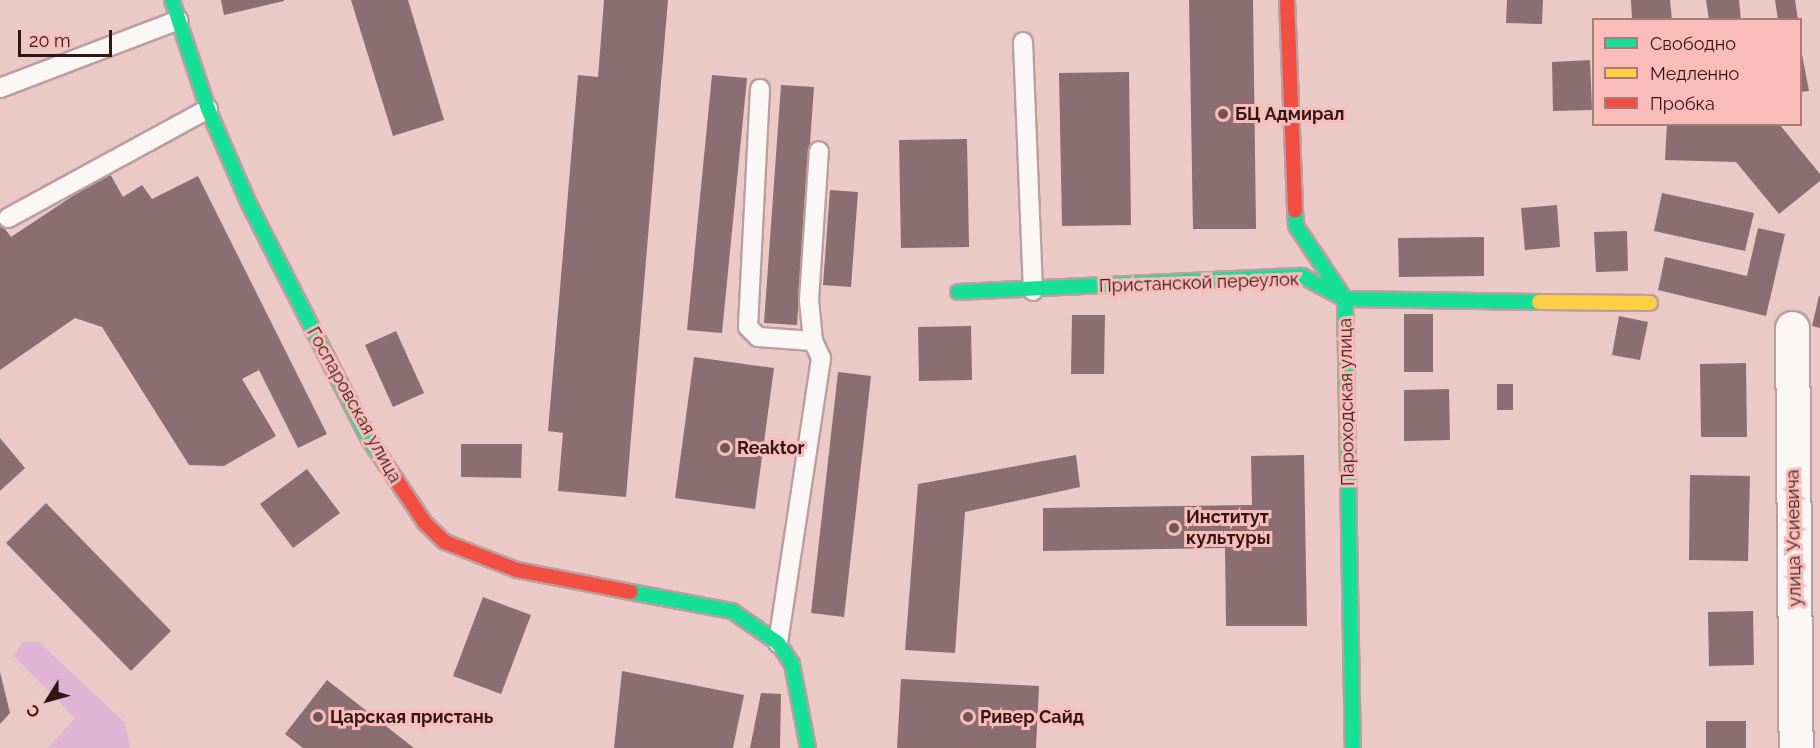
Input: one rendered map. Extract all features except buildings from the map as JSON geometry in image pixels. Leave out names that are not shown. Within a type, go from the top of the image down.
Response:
[{"type":"street","name":"Госпаровская улица","points":[[172,0],[208,109],[249,204],[368,438],[425,523],[446,542],[517,570],[732,611],[778,643]]},
{"type":"street","name":"Пароходская улица","points":[[1287,0],[1296,226],[1345,299],[1353,748]]},
{"type":"street","name":"Пристанской переулок","points":[[958,292],[1033,291],[1302,276],[1345,299],[1650,303]]},
{"type":"street","name":"улица Усиевича","points":[[1792,328],[1796,748]]},
{"type":"street","points":[[778,643],[792,664],[808,748]]},
{"type":"lane","points":[[0,88],[179,20]]},
{"type":"lane","points":[[1023,42],[1033,291]]},
{"type":"lane","points":[[760,89],[748,327],[758,337],[813,341]]},
{"type":"lane","points":[[8,218],[208,109]]},
{"type":"lane","points":[[778,643],[821,358],[813,341],[808,300],[819,151]]},
{"type":"shaded area","points":[[22,642],[39,642],[125,723],[130,748],[48,748],[75,718],[14,656]]},
{"type":"traffic: fast","points":[[172,0],[208,109],[249,204],[368,438],[395,478]]},
{"type":"traffic: fast","points":[[1295,211],[1296,226],[1345,299],[1353,748]]},
{"type":"traffic: fast","points":[[958,292],[1302,276],[1345,299],[1539,302]]},
{"type":"traffic: fast","points":[[631,592],[732,611],[778,643],[792,664],[808,748]]},
{"type":"traffic: slow","points":[[1539,302],[1650,303]]},
{"type":"traffic: jam","points":[[1287,0],[1295,211]]},
{"type":"traffic: jam","points":[[395,478],[425,523],[445,542],[517,570],[631,592]]},
{"type":"place","name":"БЦ Адмирал","points":[[1223,114]]},
{"type":"place","name":"Reaktor","points":[[725,448]]},
{"type":"place","name":"Институт культуры","points":[[1174,528]]},
{"type":"place","name":"Царская пристань","points":[[318,717]]},
{"type":"place","name":"Ривер Сайд","points":[[968,717]]}]
